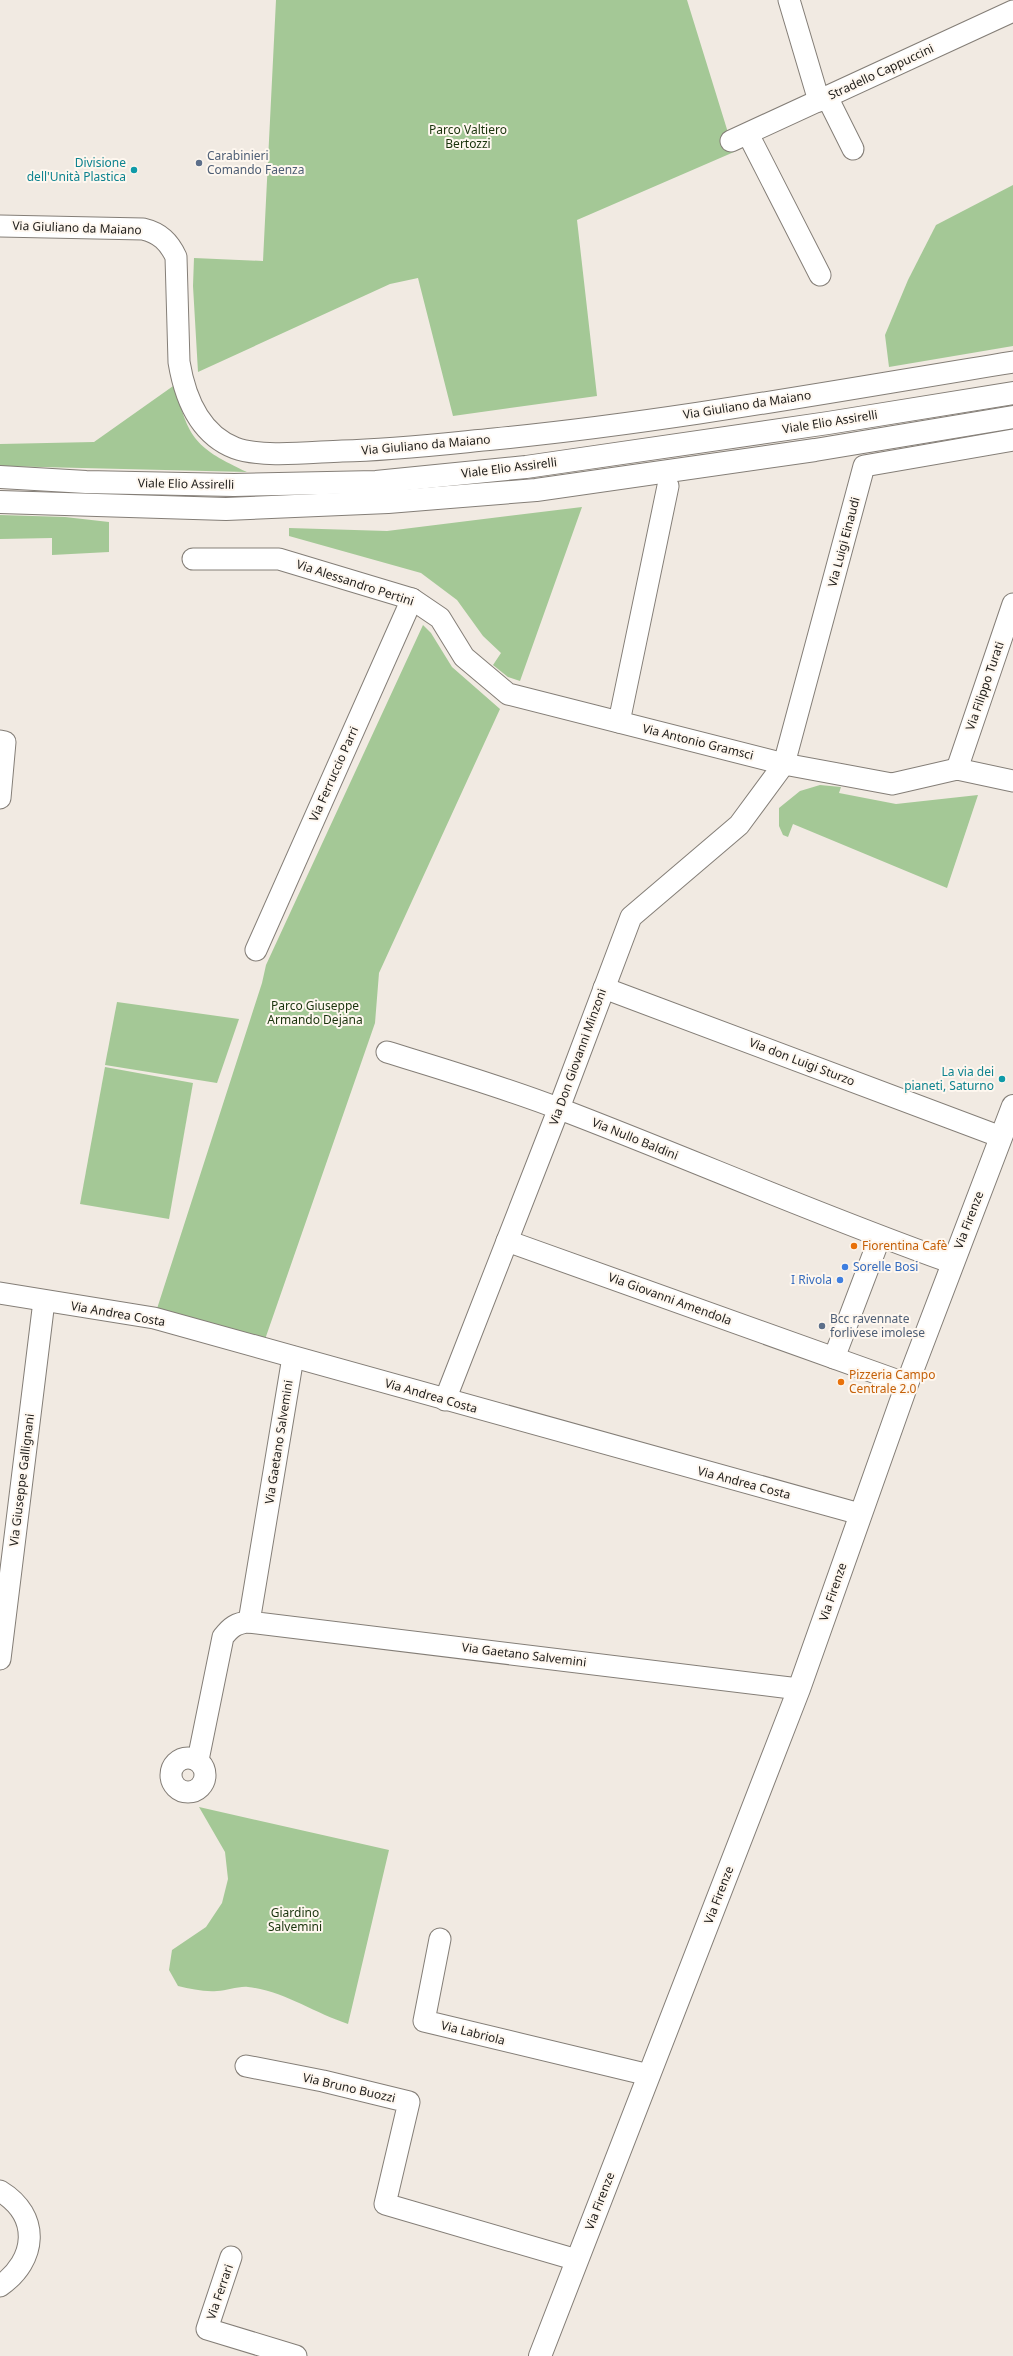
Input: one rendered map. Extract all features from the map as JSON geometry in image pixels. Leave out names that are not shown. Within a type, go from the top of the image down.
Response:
[{"type":"main road","name":"Viale Elio Assirelli","points":[[0,477],[86,482],[226,484],[376,482],[526,467],[828,423],[1013,393]]},
{"type":"main road","name":"Viale Elio Assirelli","points":[[0,502],[226,509],[388,502],[536,490],[816,450],[1013,417]]},
{"type":"main road","name":"Via Firenze","points":[[540,2356],[799,1689],[907,1384],[1013,1106]]},
{"type":"street","points":[[790,0],[823,99],[853,149]]},
{"type":"street","name":"Stradello Cappuccini","points":[[820,275],[740,137],[1013,11]]},
{"type":"street","name":"Via Giuliano da Maiano","points":[[0,226],[144,229],[162,236],[168,242],[176,257],[179,362],[182,378],[192,406],[203,425],[211,434],[233,447],[254,453],[378,451],[588,430],[1013,362]]},
{"type":"street","name":"Via Luigi Einaudi","points":[[784,764],[864,466],[1013,440]]},
{"type":"street","points":[[619,722],[668,486]]},
{"type":"street","name":"Via Alessandro Pertini","points":[[193,558],[279,559],[412,599],[440,618],[464,657],[508,694],[619,722]]},
{"type":"street","name":"Via Ferruccio Parri","points":[[256,950],[412,599]]},
{"type":"street","name":"Via Filippo Turati","points":[[957,769],[1013,604]]},
{"type":"street","name":"Via Antonio Gramsci","points":[[619,722],[784,764],[892,784],[957,769],[1013,781]]},
{"type":"street","points":[[0,741],[5,742],[0,798]]},
{"type":"street","name":"Via Don Giovanni Minzoni","points":[[445,1400],[559,1108],[631,917],[739,825],[784,764]]},
{"type":"street","name":"Via don Luigi Sturzo","points":[[604,988],[1001,1137]]},
{"type":"street","name":"Via Nullo Baldini","points":[[387,1052],[470,1077],[559,1108],[880,1237],[953,1263]]},
{"type":"street","points":[[834,1358],[880,1237]]},
{"type":"street","name":"Via Giovanni Amendola","points":[[507,1241],[907,1384]]},
{"type":"street","name":"Via Andrea Costa","points":[[0,1293],[154,1318],[860,1514]]},
{"type":"street","name":"Via Giuseppe Gallignani","points":[[0,1659],[44,1301]]},
{"type":"street","name":"Via Gaetano Salvemini","points":[[249,1622],[293,1357]]},
{"type":"street","name":"Via Gaetano Salvemini","points":[[198,1760],[223,1637],[230,1628],[239,1622],[799,1689]]},
{"type":"street","name":"Via Labriola","points":[[440,1939],[424,2021],[649,2075]]},
{"type":"street","name":"Via Bruno Buozzi","points":[[246,2066],[323,2081],[409,2102],[385,2204],[577,2260]]},
{"type":"street","points":[[0,2191],[14,2201],[24,2215],[29,2236],[29,2247],[24,2263],[14,2276],[0,2286]]},
{"type":"street","name":"Via Ferrari","points":[[231,2257],[207,2329],[296,2356]]},
{"type":"green space","name":"Parco Valtiero Bertozzi","points":[[276,0],[687,0],[734,152],[577,220],[597,396],[453,416],[418,278],[390,284],[198,372],[193,286],[194,258],[263,261]]},
{"type":"green space","points":[[1013,185],[1013,346],[889,367],[885,335],[908,280],[936,225]]},
{"type":"green space","points":[[176,384],[184,418],[197,440],[206,449],[230,464],[247,472],[0,466],[0,444],[94,442]]},
{"type":"green space","points":[[582,507],[520,681],[508,677],[493,665],[501,653],[483,636],[457,600],[421,573],[289,536],[289,528],[387,531]]},
{"type":"green space","points":[[0,515],[65,517],[109,522],[109,552],[52,555],[52,538],[0,539]]},
{"type":"green space","name":"Parco Giuseppe Armando Dejana","points":[[423,625],[431,633],[452,667],[500,709],[379,973],[375,1023],[262,1348],[154,1318],[262,983],[266,965]]},
{"type":"green space","points":[[820,785],[841,787],[839,793],[896,804],[978,795],[947,888],[793,824],[788,837],[783,835],[779,826],[779,808],[800,791]]},
{"type":"green space","points":[[117,1002],[239,1019],[217,1083],[105,1065]]},
{"type":"green space","points":[[105,1067],[193,1083],[169,1219],[80,1204]]},
{"type":"green space","name":"Giardino Salvemini","points":[[199,1807],[389,1850],[348,2024],[261,1989],[244,1987],[221,1991],[207,1991],[178,1986],[169,1970],[172,1950],[206,1927],[222,1903],[228,1879],[225,1852]]},
{"type":"place","name":"Carabinieri Comando Faenza","points":[[199,163]]},
{"type":"place","name":"Divisione dell'Unità Plastica","points":[[134,170]]},
{"type":"place","name":"La via dei pianeti, Saturno","points":[[1002,1079]]},
{"type":"place","name":"Fiorentina Cafè","points":[[854,1246]]},
{"type":"place","name":"Sorelle Bosi","points":[[845,1267]]},
{"type":"place","name":"I Rivola","points":[[840,1280]]},
{"type":"place","name":"Bcc ravennate forlivese imolese","points":[[822,1326]]},
{"type":"place","name":"Pizzeria Campo Centrale 2.0","points":[[841,1382]]}]
